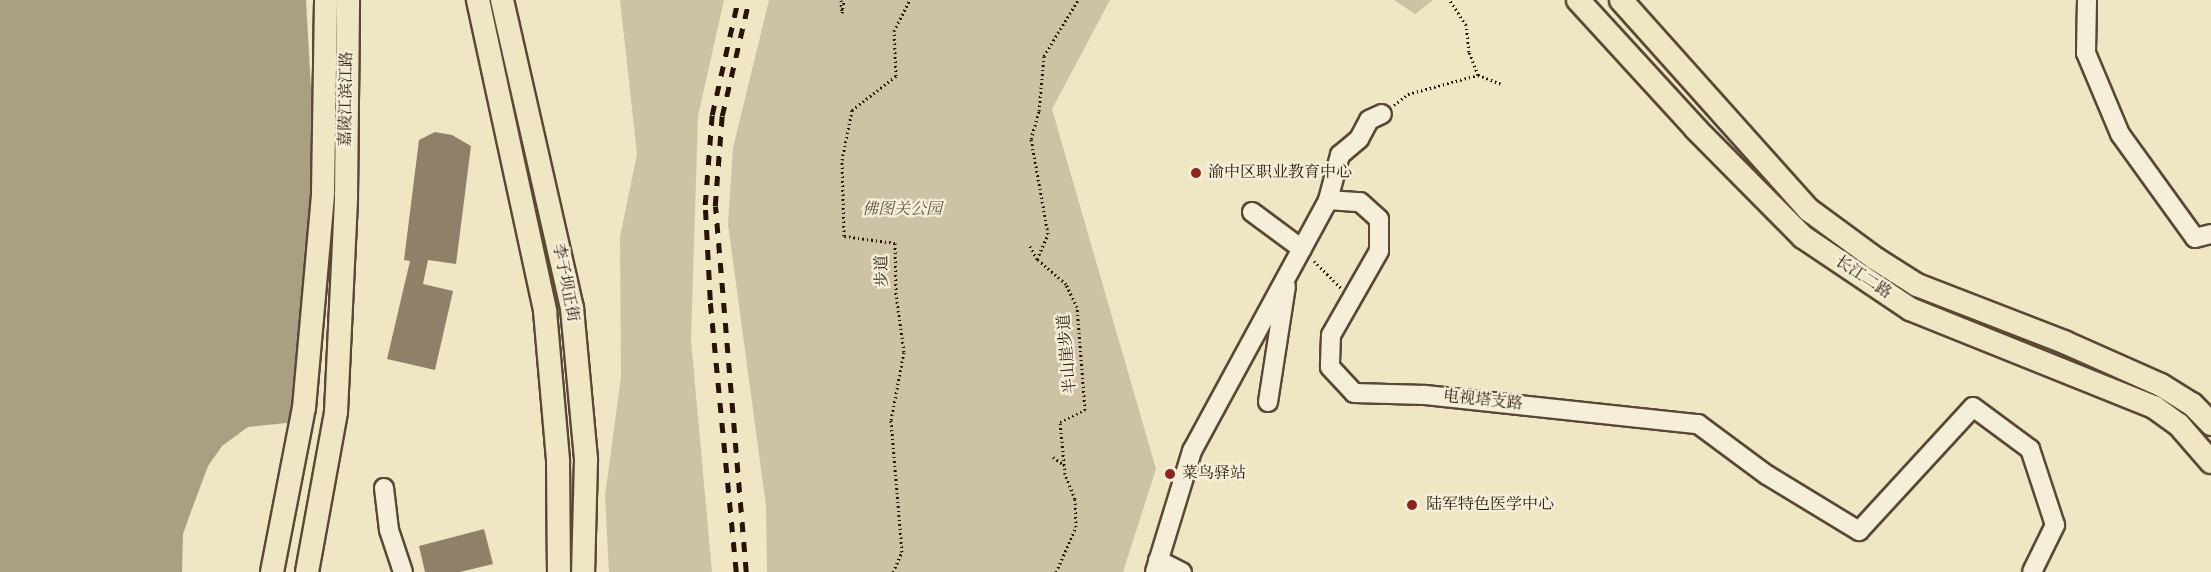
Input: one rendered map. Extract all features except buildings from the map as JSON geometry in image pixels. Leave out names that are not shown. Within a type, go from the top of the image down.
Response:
[{"type":"main road","name":"嘉陵江滨江路","points":[[272,572],[304,408],[323,193],[326,0]]},
{"type":"main road","name":"嘉陵江滨江路","points":[[310,565],[336,412],[346,197],[348,0]]},
{"type":"main road","name":"李子坝正街","points":[[478,0],[545,311],[558,461],[559,572]]},
{"type":"main road","name":"李子坝正街","points":[[502,0],[572,308],[585,460],[583,572]]},
{"type":"main road","name":"长江二路","points":[[1578,0],[1696,129],[1803,237],[1910,309],[2154,406],[2179,425],[2211,462]]},
{"type":"main road","name":"长江二路","points":[[1621,0],[1809,210],[1876,260],[1917,285],[2064,342],[2161,385],[2192,404],[2211,423]]},
{"type":"street","points":[[2087,0],[2086,53],[2120,134],[2195,238],[2211,234]]},
{"type":"street","points":[[1182,572],[1157,566],[1192,451],[1328,200],[1340,155],[1359,139],[1369,120],[1382,114]]},
{"type":"street","name":"电视塔支路","points":[[1328,200],[1360,202],[1379,219],[1378,251],[1331,335],[1330,367],[1354,393],[1425,395],[1698,424],[1767,475],[1859,531],[1973,407],[2030,449],[2055,525],[2032,572]]},
{"type":"street","points":[[1252,212],[1302,249]]},
{"type":"street","points":[[1268,402],[1288,275]]},
{"type":"street","points":[[384,488],[388,530],[403,572]]},
{"type":"path","name":"步道","points":[[893,572],[902,552],[891,420],[904,352],[896,294],[895,243],[844,236],[842,160],[852,110],[896,76],[894,31],[910,0]]},
{"type":"path","points":[[1037,259],[1048,234],[1031,139],[1039,111],[1044,56],[1078,0]]},
{"type":"path","points":[[1450,0],[1466,25],[1469,52],[1478,75]]},
{"type":"path","points":[[1382,114],[1408,94],[1478,75],[1502,84]]},
{"type":"path","points":[[1030,246],[1037,259]]},
{"type":"path","points":[[1302,249],[1351,298]]},
{"type":"path","name":"半山崖步道","points":[[1037,259],[1066,284],[1077,307],[1085,410],[1060,422],[1064,465],[1075,500],[1076,527],[1056,572]]},
{"type":"path","points":[[1053,457],[1064,465]]},
{"type":"green space","points":[[620,0],[724,0],[698,116],[691,340],[712,572],[609,572],[605,496],[621,377],[620,237],[637,154]]},
{"type":"green space","name":"佛图关公园","points":[[769,0],[1110,0],[1052,109],[1156,469],[1123,572],[767,572],[766,506],[728,224],[733,148]]},
{"type":"green space","points":[[1394,0],[1433,0],[1415,14]]},
{"type":"shaded area","points":[[0,0],[306,0],[311,90],[310,412],[286,423],[248,427],[222,446],[208,466],[183,534],[182,572],[0,572]]},
{"type":"railway","points":[[736,572],[710,300],[705,205],[712,115],[738,0]]},
{"type":"railway","points":[[746,572],[715,206],[722,116],[749,0]]},
{"type":"place","name":"渝中区职业教育中心","points":[[1196,173]]},
{"type":"place","name":"菜鸟驿站","points":[[1170,474]]},
{"type":"place","name":"陆军特色医学中心","points":[[1412,505]]}]
